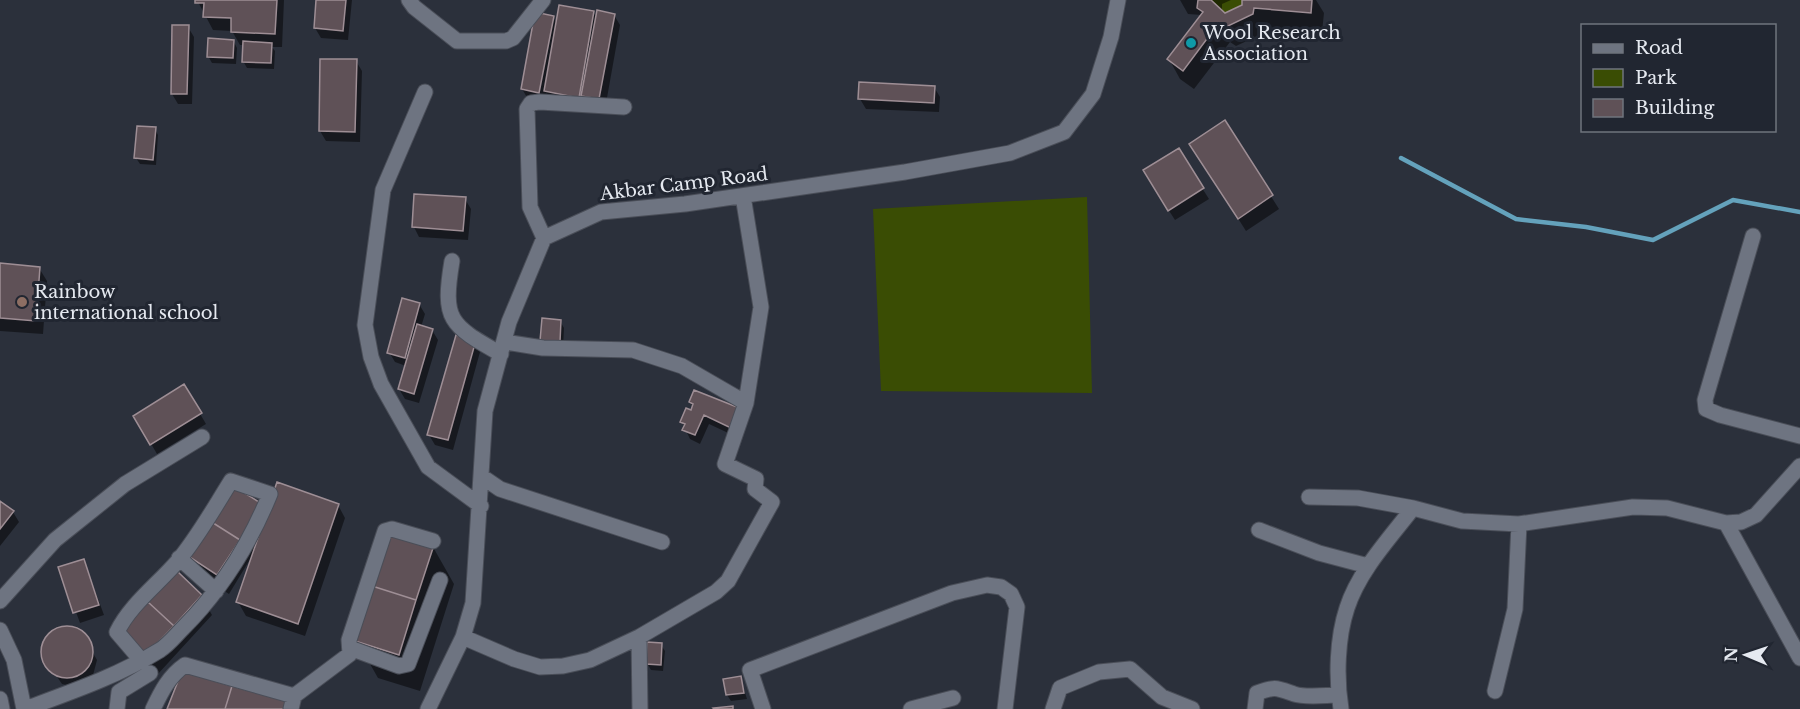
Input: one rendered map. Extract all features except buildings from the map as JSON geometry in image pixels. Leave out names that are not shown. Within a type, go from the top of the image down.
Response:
[{"type":"street","points":[[409,0],[422,14],[457,41],[506,41],[513,38],[543,0]]},
{"type":"street","name":"Akbar Camp Road","points":[[544,237],[601,212],[743,196],[1010,153],[1064,132],[1093,94],[1111,37],[1118,0]]},
{"type":"street","points":[[425,92],[383,190],[365,325],[371,357],[381,384],[428,467],[481,506]]},
{"type":"street","points":[[428,709],[464,637],[473,603],[481,506],[485,411],[509,322],[544,237],[530,207],[527,109],[531,103],[540,102],[624,107]]},
{"type":"street","points":[[464,637],[514,659],[540,667],[563,666],[590,660],[639,638],[716,592],[728,581],[772,502],[754,489],[756,479],[725,464],[746,403],[761,307],[743,196]]},
{"type":"street","points":[[1753,236],[1705,400],[1706,409],[1720,415],[1800,436]]},
{"type":"street","points":[[452,261],[446,296],[449,315],[467,335],[503,348],[633,350],[682,366],[746,403]]},
{"type":"street","points":[[0,601],[55,540],[125,483],[202,437]]},
{"type":"street","points":[[1310,497],[1358,498],[1413,508],[1462,521],[1519,524],[1633,507],[1667,508],[1726,523],[1741,522],[1756,515],[1800,466]]},
{"type":"street","points":[[482,476],[508,492],[662,542]]},
{"type":"street","points":[[0,630],[14,660],[25,709],[119,672],[141,660],[162,648],[207,604],[256,530],[270,494],[231,481],[179,558],[123,619],[117,632],[141,660]]},
{"type":"street","points":[[1255,709],[1257,693],[1270,688],[1287,689],[1295,702],[1340,702],[1340,649],[1347,608],[1368,566],[1413,508]]},
{"type":"street","points":[[1726,523],[1800,658]]},
{"type":"street","points":[[1495,691],[1515,609],[1519,524]]},
{"type":"street","points":[[153,709],[163,688],[185,665],[292,703],[350,654],[350,640],[385,531],[393,529],[433,541]]},
{"type":"street","points":[[1259,530],[1319,553],[1368,566]]},
{"type":"street","points":[[179,558],[216,591]]},
{"type":"street","points":[[350,648],[399,666],[408,664],[440,580]]},
{"type":"street","points":[[763,709],[750,670],[951,593],[987,585],[1001,587],[1011,594],[1017,607],[1005,709]]},
{"type":"street","points":[[639,638],[640,709]]},
{"type":"street","points":[[1053,709],[1059,688],[1100,672],[1130,669],[1162,697],[1192,709]]},
{"type":"street","points":[[112,708],[119,692],[150,673]]},
{"type":"street","points":[[911,709],[953,698]]},
{"type":"street","points":[[0,699],[2,709]]},
{"type":"green space","points":[[1211,0],[1242,0],[1242,5],[1225,13]]},
{"type":"green space","points":[[1087,197],[1092,393],[881,391],[873,209]]},
{"type":"waterway","points":[[1401,158],[1516,219],[1586,227],[1653,240],[1733,200],[1800,212]]},
{"type":"place","name":"Wool Research Association","points":[[1191,43]]},
{"type":"place","name":"Rainbow international school","points":[[22,302]]}]
